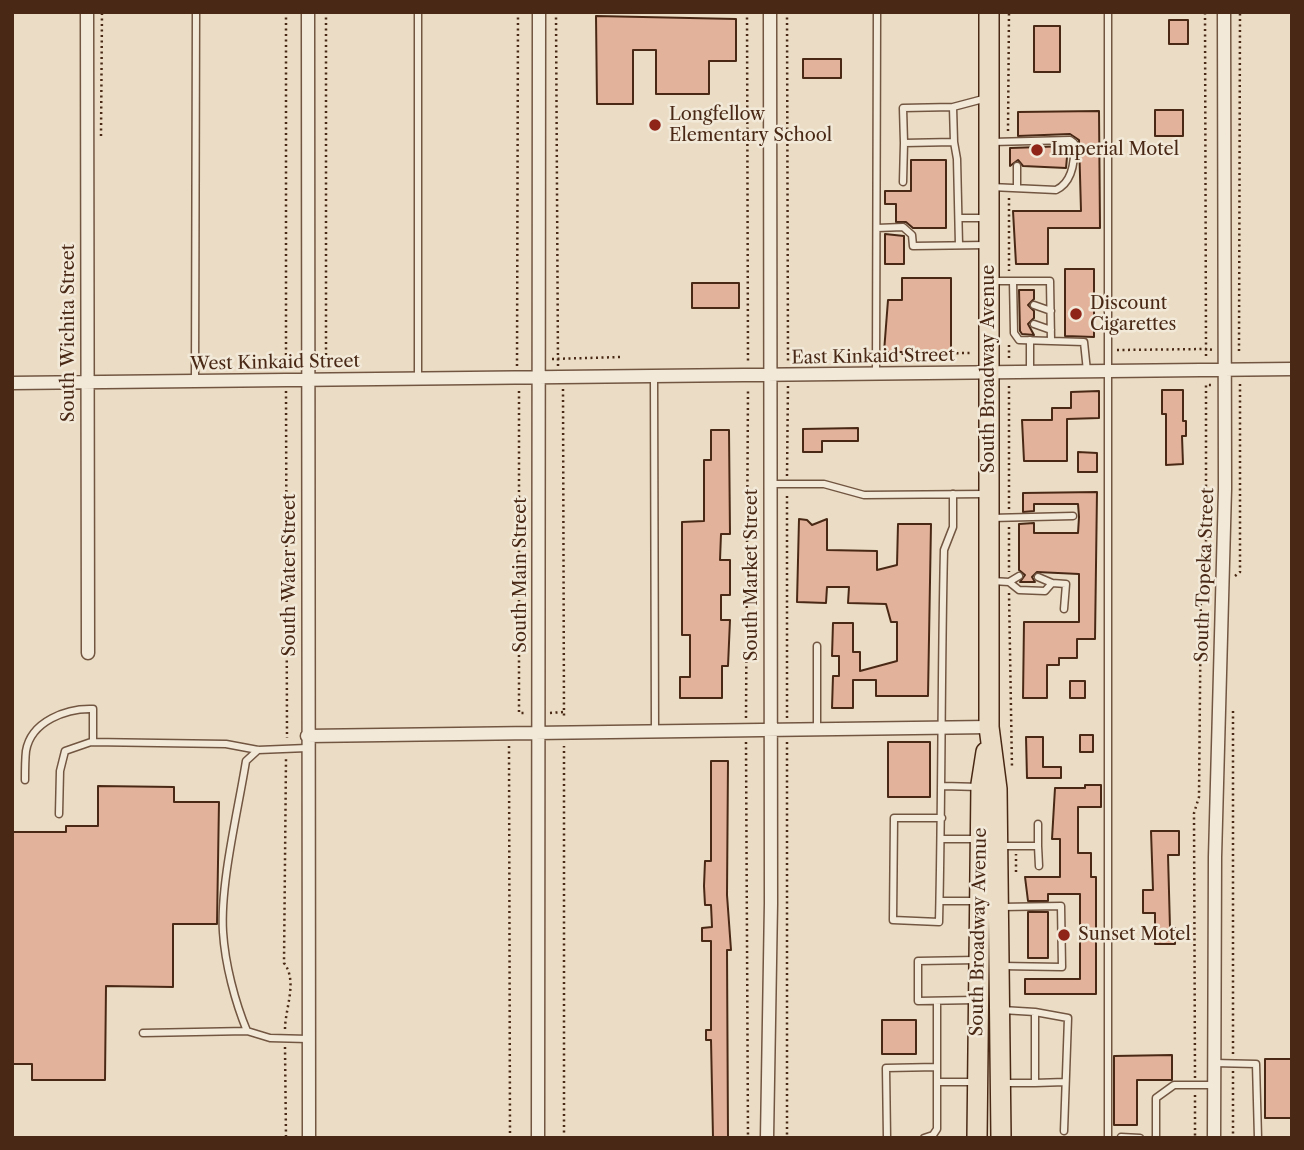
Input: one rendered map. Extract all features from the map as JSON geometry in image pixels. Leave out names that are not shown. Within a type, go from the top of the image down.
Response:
[{"type":"main road","name":"South Broadway Avenue","points":[[989,12],[989,518],[999,582],[989,727],[981,787],[989,843],[989,904],[999,966],[1001,1138]]},
{"type":"main road","name":"South Broadway Avenue","points":[[989,727],[997,789],[989,843]]},
{"type":"main road","name":"South Broadway Avenue","points":[[977,1138],[979,960],[989,904]]},
{"type":"street","name":"South Wichita Street","points":[[87,12],[88,653]]},
{"type":"street","name":"South Water Street","points":[[308,12],[309,1138]]},
{"type":"street","name":"South Main Street","points":[[538,1138],[539,12]]},
{"type":"street","name":"South Market Street","points":[[767,1138],[770,12]]},
{"type":"street","name":"South Topeka Street","points":[[1214,1138],[1214,857],[1225,489],[1223,12]]},
{"type":"street","name":"East Kinkaid Street","points":[[539,378],[1292,369]]},
{"type":"street","name":"West Kinkaid Street","points":[[12,383],[539,378]]},
{"type":"street","points":[[307,742],[512,733],[989,727]]},
{"type":"lane","points":[[194,381],[196,12]]},
{"type":"lane","points":[[418,12],[418,379]]},
{"type":"lane","points":[[876,376],[877,12]]},
{"type":"lane","points":[[1108,12],[1105,370],[1108,1138]]},
{"type":"lane","points":[[903,182],[903,108],[953,107],[989,98]]},
{"type":"lane","points":[[953,107],[959,245]]},
{"type":"lane","points":[[989,142],[1017,145],[1070,140],[1074,143],[1075,155],[1071,173],[1064,186],[1056,190],[989,187]]},
{"type":"lane","points":[[904,143],[954,142]]},
{"type":"lane","points":[[1017,166],[1017,188]]},
{"type":"lane","points":[[959,218],[989,218]]},
{"type":"lane","points":[[877,228],[903,227],[912,235],[913,246],[989,244]]},
{"type":"lane","points":[[989,281],[1050,281],[1051,340]]},
{"type":"lane","points":[[1013,281],[1016,299],[1014,333],[1018,340],[1084,342],[1087,371]]},
{"type":"lane","points":[[1034,306],[1051,312]]},
{"type":"lane","points":[[1034,324],[1051,330]]},
{"type":"lane","points":[[1030,340],[1030,372]]},
{"type":"lane","points":[[654,377],[655,731]]},
{"type":"lane","points":[[769,484],[824,484],[864,495],[989,494]]},
{"type":"lane","points":[[942,818],[894,818],[893,920],[939,922],[943,786],[944,727],[944,551],[953,527],[953,494]]},
{"type":"lane","points":[[989,518],[1073,516]]},
{"type":"lane","points":[[999,582],[1019,576]]},
{"type":"lane","points":[[1038,577],[1052,583],[1066,584],[1064,610]]},
{"type":"lane","points":[[999,582],[1019,590],[1032,591],[1045,591],[1052,583]]},
{"type":"lane","points":[[817,646],[817,730]]},
{"type":"lane","points":[[25,780],[26,748],[36,732],[56,716],[73,709],[93,709],[93,742]]},
{"type":"lane","points":[[59,814],[60,771],[65,751],[93,742],[226,744],[258,750],[286,750],[307,742]]},
{"type":"lane","points":[[247,1031],[240,1013],[223,933],[224,906],[246,761],[258,750]]},
{"type":"lane","points":[[943,786],[981,787]]},
{"type":"lane","points":[[1038,824],[1039,866]]},
{"type":"lane","points":[[941,839],[1038,846]]},
{"type":"lane","points":[[940,901],[1061,906],[1062,967],[999,966]]},
{"type":"lane","points":[[979,960],[918,961],[918,1001],[979,1000]]},
{"type":"lane","points":[[924,1138],[933,1135],[937,1129],[937,1001]]},
{"type":"lane","points":[[1000,1010],[1035,1012],[1068,1018],[1064,1131]]},
{"type":"lane","points":[[1035,1012],[1035,1083]]},
{"type":"lane","points":[[143,1033],[247,1031],[285,1039],[309,1039]]},
{"type":"lane","points":[[1214,1063],[1256,1064],[1258,1138]]},
{"type":"lane","points":[[887,1138],[886,1068],[937,1067]]},
{"type":"lane","points":[[937,1082],[978,1082]]},
{"type":"lane","points":[[1001,1083],[1065,1082]]},
{"type":"lane","points":[[1156,1138],[1156,1098],[1174,1085],[1214,1085]]},
{"type":"lane","points":[[1122,1137],[1140,1138]]},
{"type":"path","points":[[286,12],[284,963],[289,970],[290,999],[285,1013],[286,1138]]},
{"type":"path","points":[[326,12],[326,365]]},
{"type":"path","points":[[556,12],[558,359],[563,390],[564,1138]]},
{"type":"path","points":[[747,12],[748,1138]]},
{"type":"path","points":[[787,12],[787,1138]]},
{"type":"path","points":[[1205,12],[1206,349]]},
{"type":"path","points":[[1239,351],[1240,12]]},
{"type":"path","points":[[876,354],[972,353]]},
{"type":"path","points":[[549,359],[621,357]]},
{"type":"path","points":[[1195,1138],[1194,813],[1199,797],[1201,585],[1206,579],[1206,385],[1240,383],[1240,572],[1233,578]]},
{"type":"path","points":[[1233,701],[1233,1138]]},
{"type":"path","points":[[510,1138],[509,741],[519,713]]},
{"type":"building","points":[[596,16],[736,19],[736,61],[709,61],[709,94],[656,94],[656,50],[633,50],[633,104],[597,104]]},
{"type":"building","points":[[1169,20],[1188,20],[1188,44],[1169,44]]},
{"type":"building","points":[[1034,26],[1060,26],[1060,72],[1034,72]]},
{"type":"building","points":[[803,59],[841,59],[841,78],[803,78]]},
{"type":"building","points":[[1155,110],[1183,110],[1183,136],[1155,136]]},
{"type":"building","points":[[1099,111],[1100,228],[1048,228],[1048,264],[1016,264],[1013,211],[1081,211],[1079,140],[1070,134],[1018,136],[1018,112]]},
{"type":"building","points":[[1068,146],[1066,168],[1023,166],[1018,160],[1010,166],[1010,148]]},
{"type":"building","points":[[911,160],[946,160],[946,228],[913,228],[906,222],[896,222],[896,204],[885,204],[885,191],[911,191]]},
{"type":"building","points":[[885,234],[904,236],[904,264],[885,264]]},
{"type":"building","points":[[1065,269],[1094,269],[1094,337],[1065,336]]},
{"type":"building","points":[[902,278],[951,278],[951,352],[884,352],[888,300],[902,300]]},
{"type":"building","points":[[692,283],[739,283],[739,308],[692,308]]},
{"type":"building","points":[[1019,290],[1034,290],[1034,299],[1028,305],[1034,311],[1034,318],[1028,324],[1034,335],[1022,334],[1020,331]]},
{"type":"building","points":[[1162,390],[1183,390],[1186,436],[1182,436],[1183,464],[1166,465],[1166,414],[1162,414]]},
{"type":"building","points":[[1099,391],[1099,418],[1067,419],[1067,461],[1024,461],[1022,420],[1052,420],[1052,408],[1071,408],[1071,392]]},
{"type":"building","points":[[858,428],[858,441],[822,441],[822,452],[803,452],[803,429]]},
{"type":"building","points":[[711,430],[729,430],[730,534],[721,534],[720,560],[730,560],[730,595],[721,595],[721,620],[730,620],[728,666],[722,666],[722,698],[680,698],[680,677],[690,677],[690,635],[682,635],[682,522],[704,521],[704,460],[711,460]]},
{"type":"building","points":[[1078,452],[1097,453],[1097,472],[1078,472]]},
{"type":"building","points":[[1097,492],[1095,639],[1077,639],[1077,658],[1059,658],[1059,665],[1047,665],[1047,698],[1023,698],[1024,622],[1079,622],[1079,574],[1037,572],[1032,577],[1035,582],[1020,582],[1025,575],[1019,570],[1019,524],[1034,523],[1034,533],[1078,533],[1079,517],[1078,504],[1034,504],[1034,511],[1023,512],[1023,493]]},
{"type":"building","points":[[799,519],[807,520],[812,525],[827,519],[827,550],[877,551],[877,570],[897,565],[898,524],[931,524],[928,696],[876,696],[876,680],[853,680],[853,708],[832,708],[833,676],[839,676],[839,656],[832,656],[833,623],[853,623],[853,652],[860,652],[860,671],[897,661],[897,622],[891,622],[886,604],[848,603],[849,587],[827,587],[826,603],[797,602]]},
{"type":"building","points":[[1070,681],[1085,681],[1085,698],[1070,698]]},
{"type":"building","points":[[1080,735],[1093,735],[1093,752],[1080,752]]},
{"type":"building","points":[[1026,737],[1043,737],[1043,767],[1061,767],[1061,778],[1027,778]]},
{"type":"building","points":[[888,742],[930,742],[930,797],[888,797]]},
{"type":"building","points":[[711,761],[728,761],[727,895],[731,950],[727,950],[728,1138],[713,1138],[711,1040],[706,1040],[706,1030],[711,1030],[711,941],[702,941],[702,928],[712,927],[711,905],[705,905],[704,886],[705,861],[711,861]]},
{"type":"building","points":[[1085,785],[1101,785],[1101,807],[1078,807],[1078,853],[1091,853],[1091,877],[1096,877],[1096,994],[1025,994],[1025,979],[1080,979],[1080,894],[1048,894],[1048,901],[1028,901],[1025,877],[1060,877],[1060,839],[1052,839],[1055,788],[1085,788]]},
{"type":"building","points":[[98,786],[174,787],[174,802],[219,802],[217,924],[173,924],[173,987],[106,986],[105,1080],[32,1080],[32,1064],[12,1064],[12,832],[66,832],[66,826],[98,826]]},
{"type":"building","points":[[1151,831],[1179,831],[1179,855],[1168,855],[1170,928],[1175,928],[1175,944],[1155,944],[1155,913],[1143,913],[1143,890],[1153,890]]},
{"type":"building","points":[[1028,912],[1048,912],[1048,958],[1028,958]]},
{"type":"building","points":[[882,1020],[916,1020],[916,1054],[882,1054]]},
{"type":"building","points":[[1172,1055],[1172,1080],[1137,1080],[1137,1125],[1114,1125],[1114,1056]]},
{"type":"building","points":[[1265,1059],[1292,1059],[1292,1118],[1265,1118]]},
{"type":"place","name":"Longfellow Elementary School","points":[[655,125]]},
{"type":"place","name":"Imperial Motel","points":[[1037,150]]},
{"type":"place","name":"Discount Cigarettes","points":[[1076,314]]},
{"type":"place","name":"Sunset Motel","points":[[1064,935]]}]
